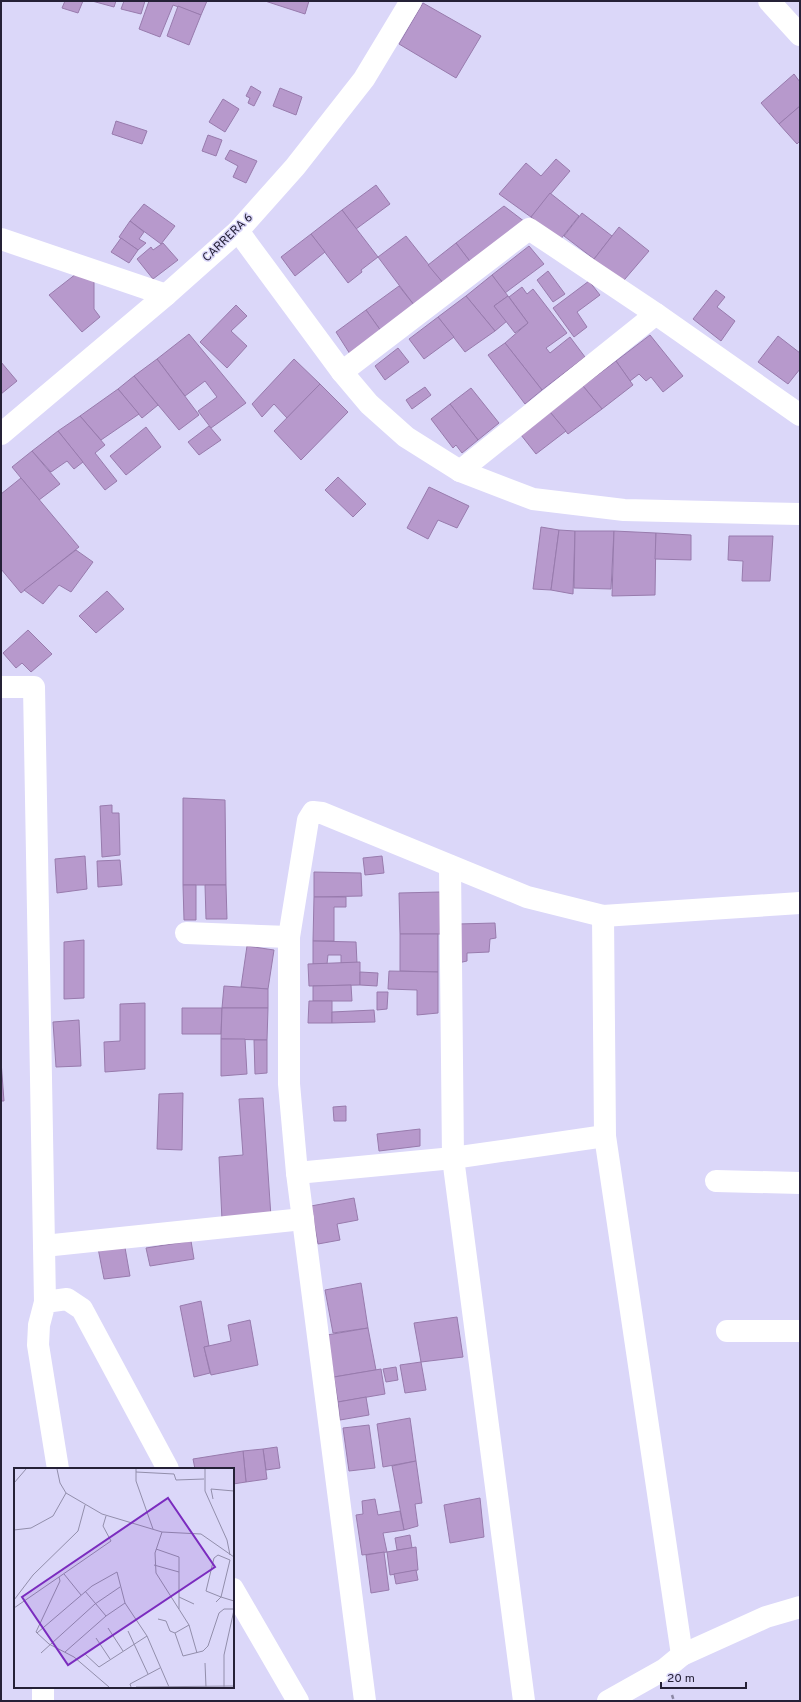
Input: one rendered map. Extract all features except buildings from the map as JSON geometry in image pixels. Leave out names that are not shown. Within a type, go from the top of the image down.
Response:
[{"type":"street","name":"CARRERA 6","points":[[1,434],[166,295],[238,232],[296,168],[364,79],[411,1]]},
{"type":"street","points":[[768,1],[800,35]]},
{"type":"street","points":[[342,372],[529,229],[656,314],[800,414]]},
{"type":"street","points":[[238,232],[342,372],[369,404],[406,437],[460,471],[533,500],[624,510],[800,514]]},
{"type":"street","points":[[1,239],[166,295]]},
{"type":"street","points":[[460,471],[656,314]]},
{"type":"street","points":[[1,687],[34,687],[45,1302],[39,1325],[38,1344],[58,1468]]},
{"type":"street","points":[[364,1701],[297,1173],[289,1084],[289,937],[308,820],[313,812],[322,813],[527,897],[604,916],[800,903]]},
{"type":"street","points":[[450,866],[453,1158],[524,1701]]},
{"type":"street","points":[[604,916],[605,1136],[682,1655]]},
{"type":"street","points":[[186,933],[289,937]]},
{"type":"street","points":[[297,1173],[453,1158],[605,1136]]},
{"type":"street","points":[[716,1181],[800,1183]]},
{"type":"street","points":[[44,1246],[303,1219]]},
{"type":"street","points":[[45,1302],[67,1299],[82,1309],[167,1468]]},
{"type":"street","points":[[727,1331],[800,1331]]},
{"type":"street","points":[[234,1591],[298,1701]]},
{"type":"street","points":[[608,1701],[665,1669],[682,1655],[766,1616],[800,1607]]},
{"type":"street","points":[[43,1688],[43,1701]]}]
